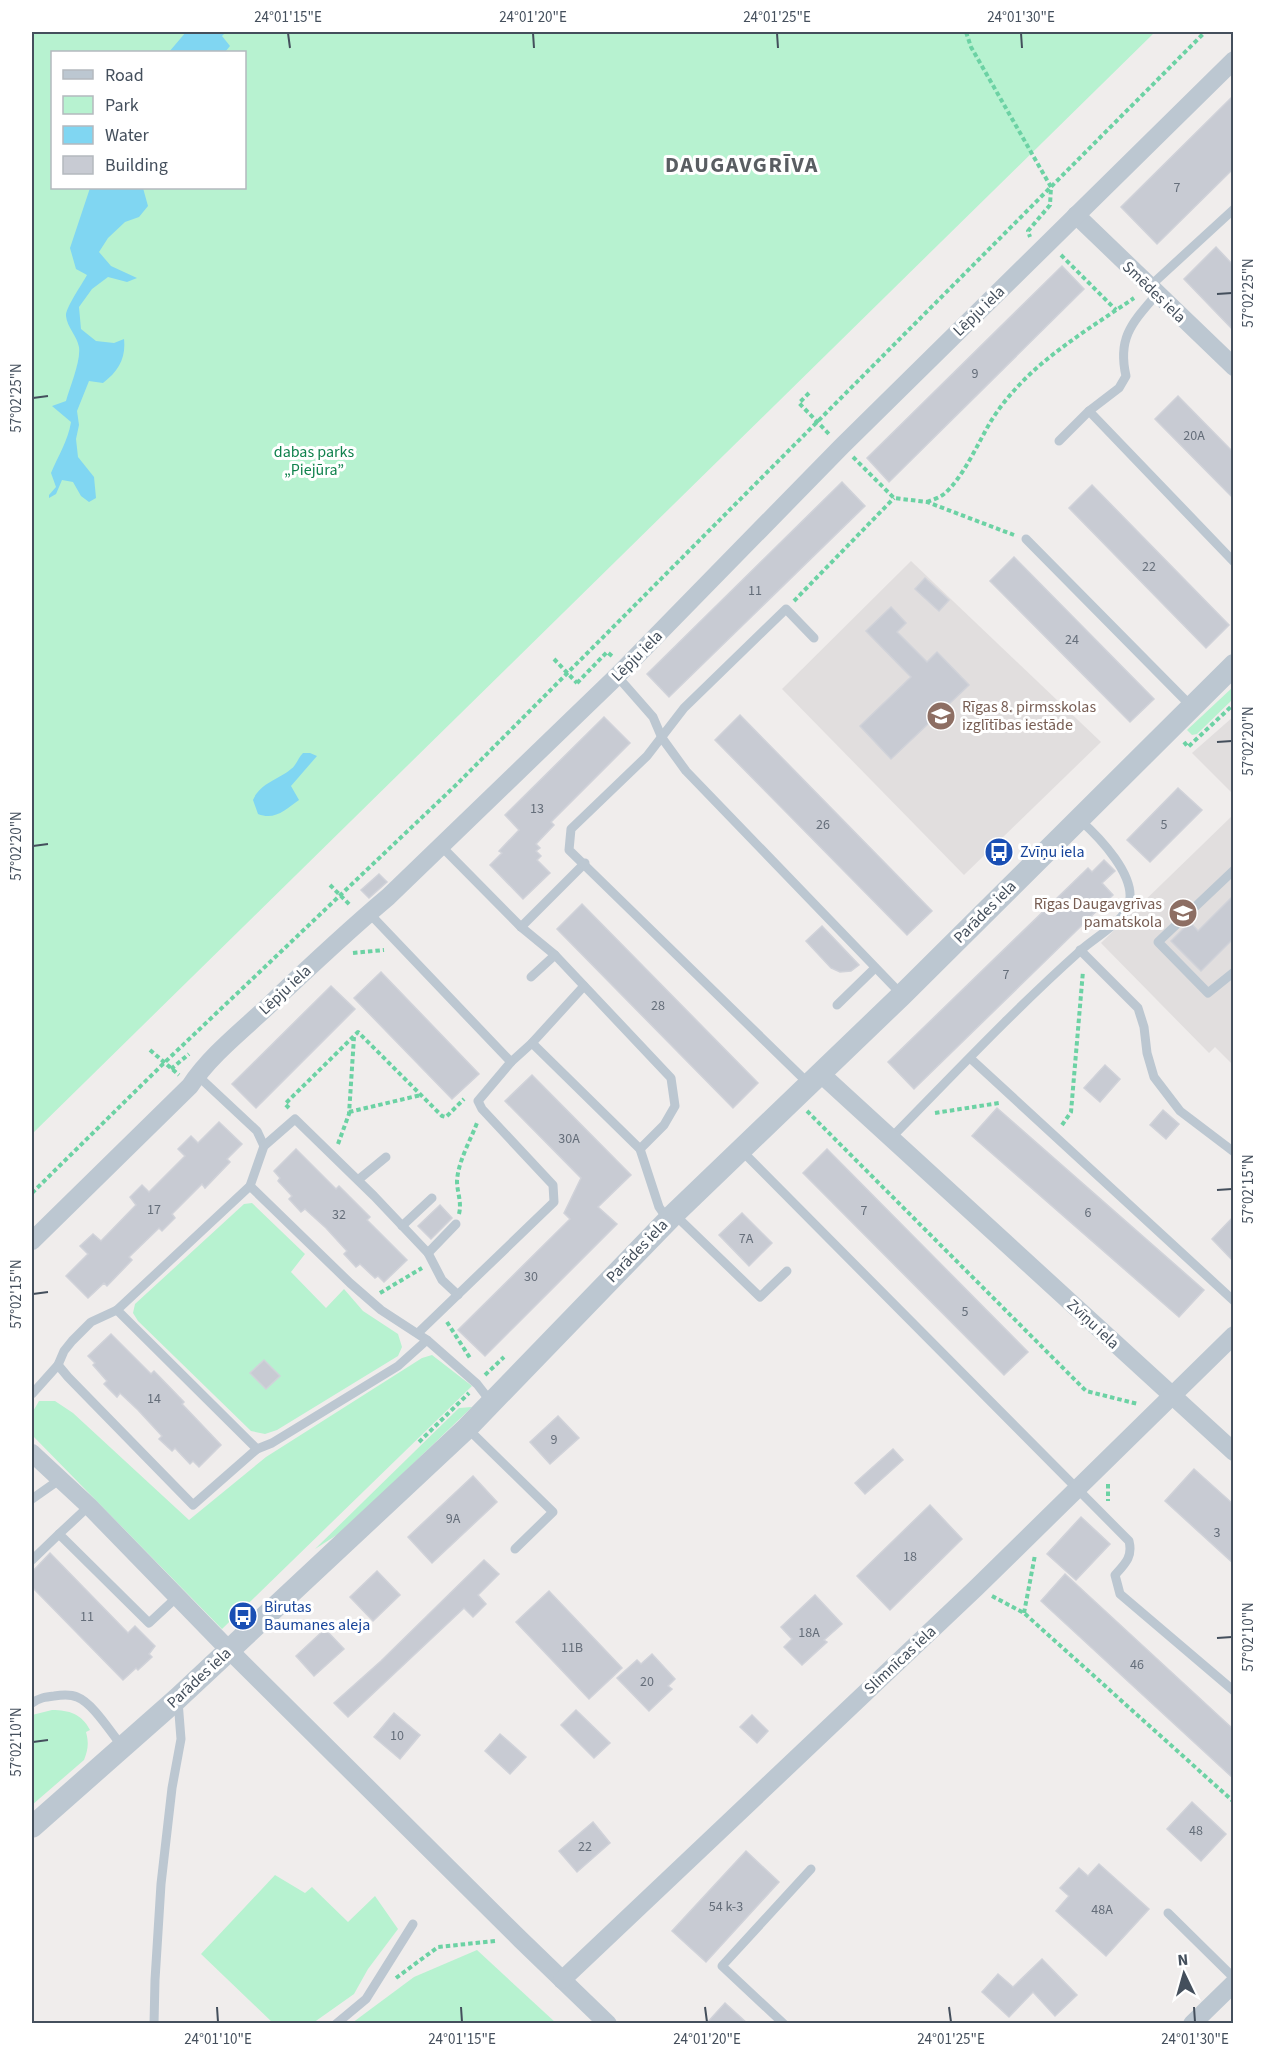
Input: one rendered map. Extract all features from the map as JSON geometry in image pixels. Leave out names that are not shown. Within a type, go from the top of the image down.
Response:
[{"type":"street","name":"Lēpju iela","points":[[32,1241],[190,1086],[197,1075],[241,1031],[388,897],[617,676],[842,446],[1233,60]]},
{"type":"street","name":"Smēdes iela","points":[[1076,215],[1233,368]]},
{"type":"street","name":"Parādes iela","points":[[32,1827],[124,1748],[230,1651],[467,1428],[671,1217],[902,995],[1233,665]]},
{"type":"street","name":"Zvīņu iela","points":[[815,1079],[891,1138],[1166,1403],[1233,1452]]},
{"type":"street","name":"Slimnīcas iela","points":[[561,1980],[975,1588],[1233,1335]]},
{"type":"street","points":[[34,1461],[89,1506],[230,1651],[520,1940],[608,2024]]},
{"type":"street","points":[[1192,2024],[1233,1983]]},
{"type":"lane","points":[[1059,441],[1089,411],[1119,388],[1126,376],[1122,358],[1124,340],[1153,291],[1232,214]]},
{"type":"lane","points":[[1089,411],[1233,562]]},
{"type":"lane","points":[[1026,539],[1192,706]]},
{"type":"lane","points":[[814,638],[786,609],[684,708],[647,756],[572,830],[569,850],[815,1079]]},
{"type":"lane","points":[[617,676],[653,717],[662,738],[686,771],[902,995]]},
{"type":"lane","points":[[891,1138],[970,1058],[1123,915],[1129,902],[1127,883],[1122,868],[1080,819]]},
{"type":"lane","points":[[441,846],[521,927],[555,955],[671,1078],[675,1106],[664,1125],[640,1149]]},
{"type":"lane","points":[[521,927],[585,864]]},
{"type":"lane","points":[[1233,870],[1158,942],[1208,993],[1233,972]]},
{"type":"lane","points":[[369,913],[511,1062]]},
{"type":"lane","points":[[1082,953],[1138,1008],[1154,1077],[1180,1111],[1233,1152]]},
{"type":"lane","points":[[531,977],[555,955]]},
{"type":"lane","points":[[837,1005],[875,968]]},
{"type":"lane","points":[[418,1334],[554,1202],[553,1185],[477,1101],[584,986]]},
{"type":"lane","points":[[532,1043],[640,1149],[659,1207],[760,1297],[787,1272]]},
{"type":"lane","points":[[970,1058],[1233,1301]]},
{"type":"lane","points":[[197,1075],[257,1131],[264,1146]]},
{"type":"lane","points":[[32,1394],[58,1365],[64,1351],[91,1322],[117,1310],[250,1186],[264,1146],[294,1119],[358,1180],[431,1257],[442,1280],[458,1295]]},
{"type":"lane","points":[[741,1150],[1129,1541],[1132,1551],[1127,1562],[1115,1575],[1120,1594],[1233,1691]]},
{"type":"lane","points":[[358,1180],[386,1157]]},
{"type":"lane","points":[[250,1186],[358,1290],[381,1310],[427,1340],[477,1384],[491,1402]]},
{"type":"lane","points":[[402,1226],[432,1198]]},
{"type":"lane","points":[[431,1257],[456,1224]]},
{"type":"lane","points":[[117,1310],[257,1449]]},
{"type":"lane","points":[[58,1365],[193,1505],[257,1449],[272,1443],[398,1366],[427,1340]]},
{"type":"lane","points":[[467,1428],[553,1512],[515,1549]]},
{"type":"lane","points":[[32,1499],[59,1480]]},
{"type":"lane","points":[[32,1560],[89,1506]]},
{"type":"lane","points":[[59,1534],[149,1623],[177,1597]]},
{"type":"lane","points":[[32,1703],[50,1696],[78,1697],[91,1707],[124,1748]]},
{"type":"lane","points":[[154,2024],[161,1884],[172,1788],[181,1739],[177,1699]]},
{"type":"lane","points":[[784,2024],[722,1966],[811,1869]]},
{"type":"lane","points":[[1168,1913],[1233,1978]]},
{"type":"lane","points":[[336,2024],[366,1999],[413,1924]]},
{"type":"path","points":[[966,32],[971,47],[1051,187],[1050,205]]},
{"type":"path","points":[[32,1193],[164,1063],[457,784],[1205,32]]},
{"type":"path","points":[[1049,242],[1116,310]]},
{"type":"path","points":[[927,502],[943,496],[956,480],[993,417],[1035,368],[1077,334],[1153,291]]},
{"type":"path","points":[[809,393],[799,403],[823,429]]},
{"type":"path","points":[[842,446],[894,498],[927,502],[1026,539]]},
{"type":"path","points":[[786,609],[894,498]]},
{"type":"path","points":[[554,659],[577,682]]},
{"type":"path","points":[[1179,737],[1188,747],[1233,704]]},
{"type":"path","points":[[330,885],[339,896],[347,901]]},
{"type":"path","points":[[347,954],[387,950]]},
{"type":"path","points":[[1054,1136],[1071,1112],[1082,953]]},
{"type":"path","points":[[294,1119],[291,1110],[285,1104],[358,1032],[442,1116],[446,1117],[470,1094]]},
{"type":"path","points":[[334,1157],[349,1112],[354,1036]]},
{"type":"path","points":[[150,1050],[171,1069]]},
{"type":"path","points":[[349,1112],[421,1095]]},
{"type":"path","points":[[922,1106],[931,1113],[1016,1101]]},
{"type":"path","points":[[456,1224],[461,1208],[457,1181],[482,1108]]},
{"type":"path","points":[[807,1111],[1086,1391],[1166,1403]]},
{"type":"path","points":[[376,1295],[431,1257]]},
{"type":"path","points":[[1108,1459],[1108,1520]]},
{"type":"path","points":[[1024,1613],[1042,1521]]},
{"type":"path","points":[[975,1588],[1024,1613],[1233,1803]]},
{"type":"path","points":[[393,1980],[438,1947],[480,1941],[520,1940]]},
{"type":"shaded area","name":"Rīgas 8. pirmsskolas izglītības iestāde","points":[[911,561],[1101,742],[964,875],[782,689]]},
{"type":"shaded area","points":[[1233,717],[1233,794],[1192,753]]},
{"type":"shaded area","name":"Rīgas Daugavgrīvas pamatskola","points":[[1233,815],[1233,1065],[1215,1047],[1209,1053],[1101,943]]},
{"type":"green space","name":"dabas parks „Piejūra”","points":[[32,32],[1155,32],[32,1134]]},
{"type":"green space","points":[[1233,687],[1233,699],[1197,734],[1192,735],[1187,730]]},
{"type":"green space","points":[[252,1203],[305,1254],[291,1272],[326,1308],[344,1289],[363,1311],[398,1334],[402,1347],[398,1356],[277,1430],[265,1434],[251,1431],[138,1321],[133,1313],[135,1304],[244,1204]]},
{"type":"green space","points":[[432,1355],[472,1386],[222,1629],[32,1435],[32,1413],[39,1401],[55,1401],[73,1413],[189,1520],[266,1457],[422,1358]]},
{"type":"green space","points":[[472,1407],[343,1531],[315,1549],[459,1408]]},
{"type":"green space","points":[[52,1710],[69,1712],[83,1720],[90,1730],[86,1732],[87,1750],[84,1760],[32,1805],[32,1715]]},
{"type":"green space","points":[[275,1875],[305,1893],[312,1887],[348,1922],[375,1896],[398,1929],[368,1969],[354,1994],[313,2023],[273,2023],[201,1954]]},
{"type":"green space","points":[[477,1950],[556,2023],[352,2023],[414,1977]]},
{"type":"water","points":[[186,32],[226,32],[222,36],[230,46],[226,51],[170,51]]},
{"type":"water","points":[[90,189],[143,189],[148,206],[139,217],[125,222],[108,238],[99,252],[111,266],[137,278],[127,282],[108,277],[92,289],[79,307],[81,329],[96,341],[114,343],[124,339],[124,352],[117,369],[103,383],[89,381],[77,411],[78,457],[94,477],[96,498],[89,502],[81,496],[73,482],[62,480],[56,494],[49,498],[56,487],[51,473],[71,422],[52,406],[66,401],[79,353],[78,343],[68,324],[66,313],[87,275],[76,269],[70,248]]},
{"type":"water","points":[[303,753],[317,756],[291,786],[299,800],[275,815],[258,814],[253,800],[256,794],[293,768]]},
{"type":"building","points":[[1233,96],[1233,169],[1157,244],[1121,207]]},
{"type":"building","points":[[1216,247],[1233,265],[1233,330],[1184,279]]},
{"type":"building","points":[[1062,266],[1084,289],[889,482],[867,458]]},
{"type":"building","points":[[1178,396],[1233,452],[1233,498],[1155,419]]},
{"type":"building","points":[[842,482],[865,506],[669,697],[647,674]]},
{"type":"building","points":[[1092,485],[1229,625],[1206,648],[1069,508]]},
{"type":"building","points":[[1014,557],[1154,699],[1130,722],[990,581]]},
{"type":"building","points":[[925,578],[949,600],[939,611],[915,589]]},
{"type":"building","points":[[891,607],[906,623],[897,632],[927,662],[937,652],[969,685],[891,759],[860,726],[911,677],[866,631]]},
{"type":"building","points":[[740,715],[932,911],[907,935],[715,740]]},
{"type":"building","points":[[604,717],[630,743],[551,822],[554,825],[536,844],[540,848],[536,851],[541,856],[537,860],[550,873],[523,899],[490,865],[502,853],[499,851],[519,830],[505,815]]},
{"type":"building","points":[[1178,788],[1202,810],[1150,862],[1127,840]]},
{"type":"building","points":[[1104,860],[1115,871],[1102,883],[1113,895],[914,1089],[888,1062],[1088,868],[1092,872]]},
{"type":"building","points":[[379,874],[387,882],[369,898],[361,890]]},
{"type":"building","points":[[1233,896],[1233,939],[1201,971],[1171,941],[1190,922],[1198,931]]},
{"type":"building","points":[[582,904],[758,1083],[733,1108],[557,929]]},
{"type":"building","points":[[822,926],[859,965],[851,971],[840,972],[831,968],[806,941]]},
{"type":"building","points":[[381,972],[479,1074],[452,1099],[354,998]]},
{"type":"building","points":[[331,986],[355,1009],[256,1108],[232,1084]]},
{"type":"building","points":[[1105,1065],[1120,1079],[1100,1102],[1084,1088]]},
{"type":"building","points":[[532,1075],[631,1175],[598,1207],[617,1224],[485,1356],[458,1330],[570,1219],[564,1213],[581,1178],[505,1101]]},
{"type":"building","points":[[997,1108],[1204,1290],[1179,1317],[972,1136]]},
{"type":"building","points":[[1163,1110],[1179,1124],[1166,1139],[1150,1125]]},
{"type":"building","points":[[219,1122],[242,1144],[227,1159],[230,1162],[205,1188],[202,1184],[172,1214],[175,1218],[162,1231],[159,1228],[129,1257],[132,1260],[107,1286],[104,1283],[88,1298],[66,1276],[88,1254],[80,1246],[93,1234],[101,1241],[136,1205],[130,1197],[142,1185],[149,1192],[185,1156],[178,1149],[191,1136],[198,1143]]},
{"type":"building","points":[[296,1149],[336,1189],[339,1186],[370,1217],[367,1220],[407,1260],[384,1282],[378,1276],[375,1278],[360,1264],[356,1267],[344,1254],[347,1251],[326,1228],[305,1209],[301,1212],[289,1199],[292,1196],[278,1181],[280,1178],[274,1171]]},
{"type":"building","points":[[827,1149],[1028,1352],[1004,1375],[803,1173]]},
{"type":"building","points":[[440,1205],[452,1218],[431,1239],[418,1226]]},
{"type":"building","points":[[742,1213],[772,1243],[749,1266],[719,1235]]},
{"type":"building","points":[[1233,1217],[1233,1261],[1212,1239]]},
{"type":"building","points":[[111,1334],[151,1374],[154,1371],[221,1445],[199,1467],[193,1461],[190,1464],[175,1448],[172,1451],[159,1439],[162,1436],[138,1410],[120,1393],[117,1397],[104,1384],[107,1381],[88,1356]]},
{"type":"building","points":[[264,1360],[280,1376],[266,1389],[250,1373]]},
{"type":"building","points":[[558,1416],[579,1438],[550,1464],[530,1442]]},
{"type":"building","points":[[893,1449],[903,1460],[865,1494],[855,1483]]},
{"type":"building","points":[[1194,1469],[1233,1504],[1233,1563],[1165,1501]]},
{"type":"building","points":[[473,1476],[497,1502],[432,1563],[408,1537]]},
{"type":"building","points":[[930,1505],[962,1539],[890,1610],[857,1576]]},
{"type":"building","points":[[1081,1517],[1110,1544],[1076,1580],[1047,1554]]},
{"type":"building","points":[[50,1553],[128,1633],[135,1626],[155,1646],[149,1654],[152,1657],[123,1680],[32,1587],[32,1572]]},
{"type":"building","points":[[484,1560],[499,1574],[478,1595],[486,1604],[473,1617],[464,1608],[348,1717],[334,1703],[381,1661]]},
{"type":"building","points":[[377,1571],[400,1595],[373,1621],[350,1597]]},
{"type":"building","points":[[1065,1574],[1233,1729],[1233,1778],[1041,1601]]},
{"type":"building","points":[[549,1591],[622,1668],[589,1699],[516,1622]]},
{"type":"building","points":[[815,1595],[842,1624],[824,1640],[827,1642],[802,1665],[784,1647],[792,1639],[781,1627]]},
{"type":"building","points":[[325,1629],[344,1649],[314,1676],[296,1656]]},
{"type":"building","points":[[652,1654],[675,1679],[668,1686],[672,1689],[649,1711],[617,1678],[637,1660],[641,1664]]},
{"type":"building","points":[[576,1710],[610,1743],[594,1758],[561,1725]]},
{"type":"building","points":[[394,1713],[420,1735],[400,1759],[374,1737]]},
{"type":"building","points":[[752,1715],[768,1731],[757,1743],[740,1727]]},
{"type":"building","points":[[500,1734],[526,1757],[510,1774],[485,1751]]},
{"type":"building","points":[[1192,1802],[1226,1834],[1201,1861],[1167,1829]]},
{"type":"building","points":[[593,1822],[610,1843],[577,1872],[559,1851]]},
{"type":"building","points":[[746,1851],[779,1882],[706,1962],[672,1931]]},
{"type":"building","points":[[1099,1864],[1149,1909],[1106,1956],[1056,1911],[1069,1896],[1060,1888],[1079,1868],[1088,1876]]},
{"type":"building","points":[[1042,1959],[1077,1995],[1055,2016],[1033,1992],[1009,2017],[982,1992],[998,1974],[1013,1987]]},
{"type":"building","points":[[725,2003],[748,2024],[706,2024]]},
{"type":"place","name":"Rīgas 8. pirmsskolas izglītības iestāde","points":[[941,716]]},
{"type":"place","name":"Zvīņu iela","points":[[999,852]]},
{"type":"place","name":"Rīgas Daugavgrīvas pamatskola","points":[[1183,913]]},
{"type":"place","name":"Birutas Baumanes aleja","points":[[243,1616]]},
{"type":"district","name":"DAUGAVGRĪVA","points":[[742,165]]}]
